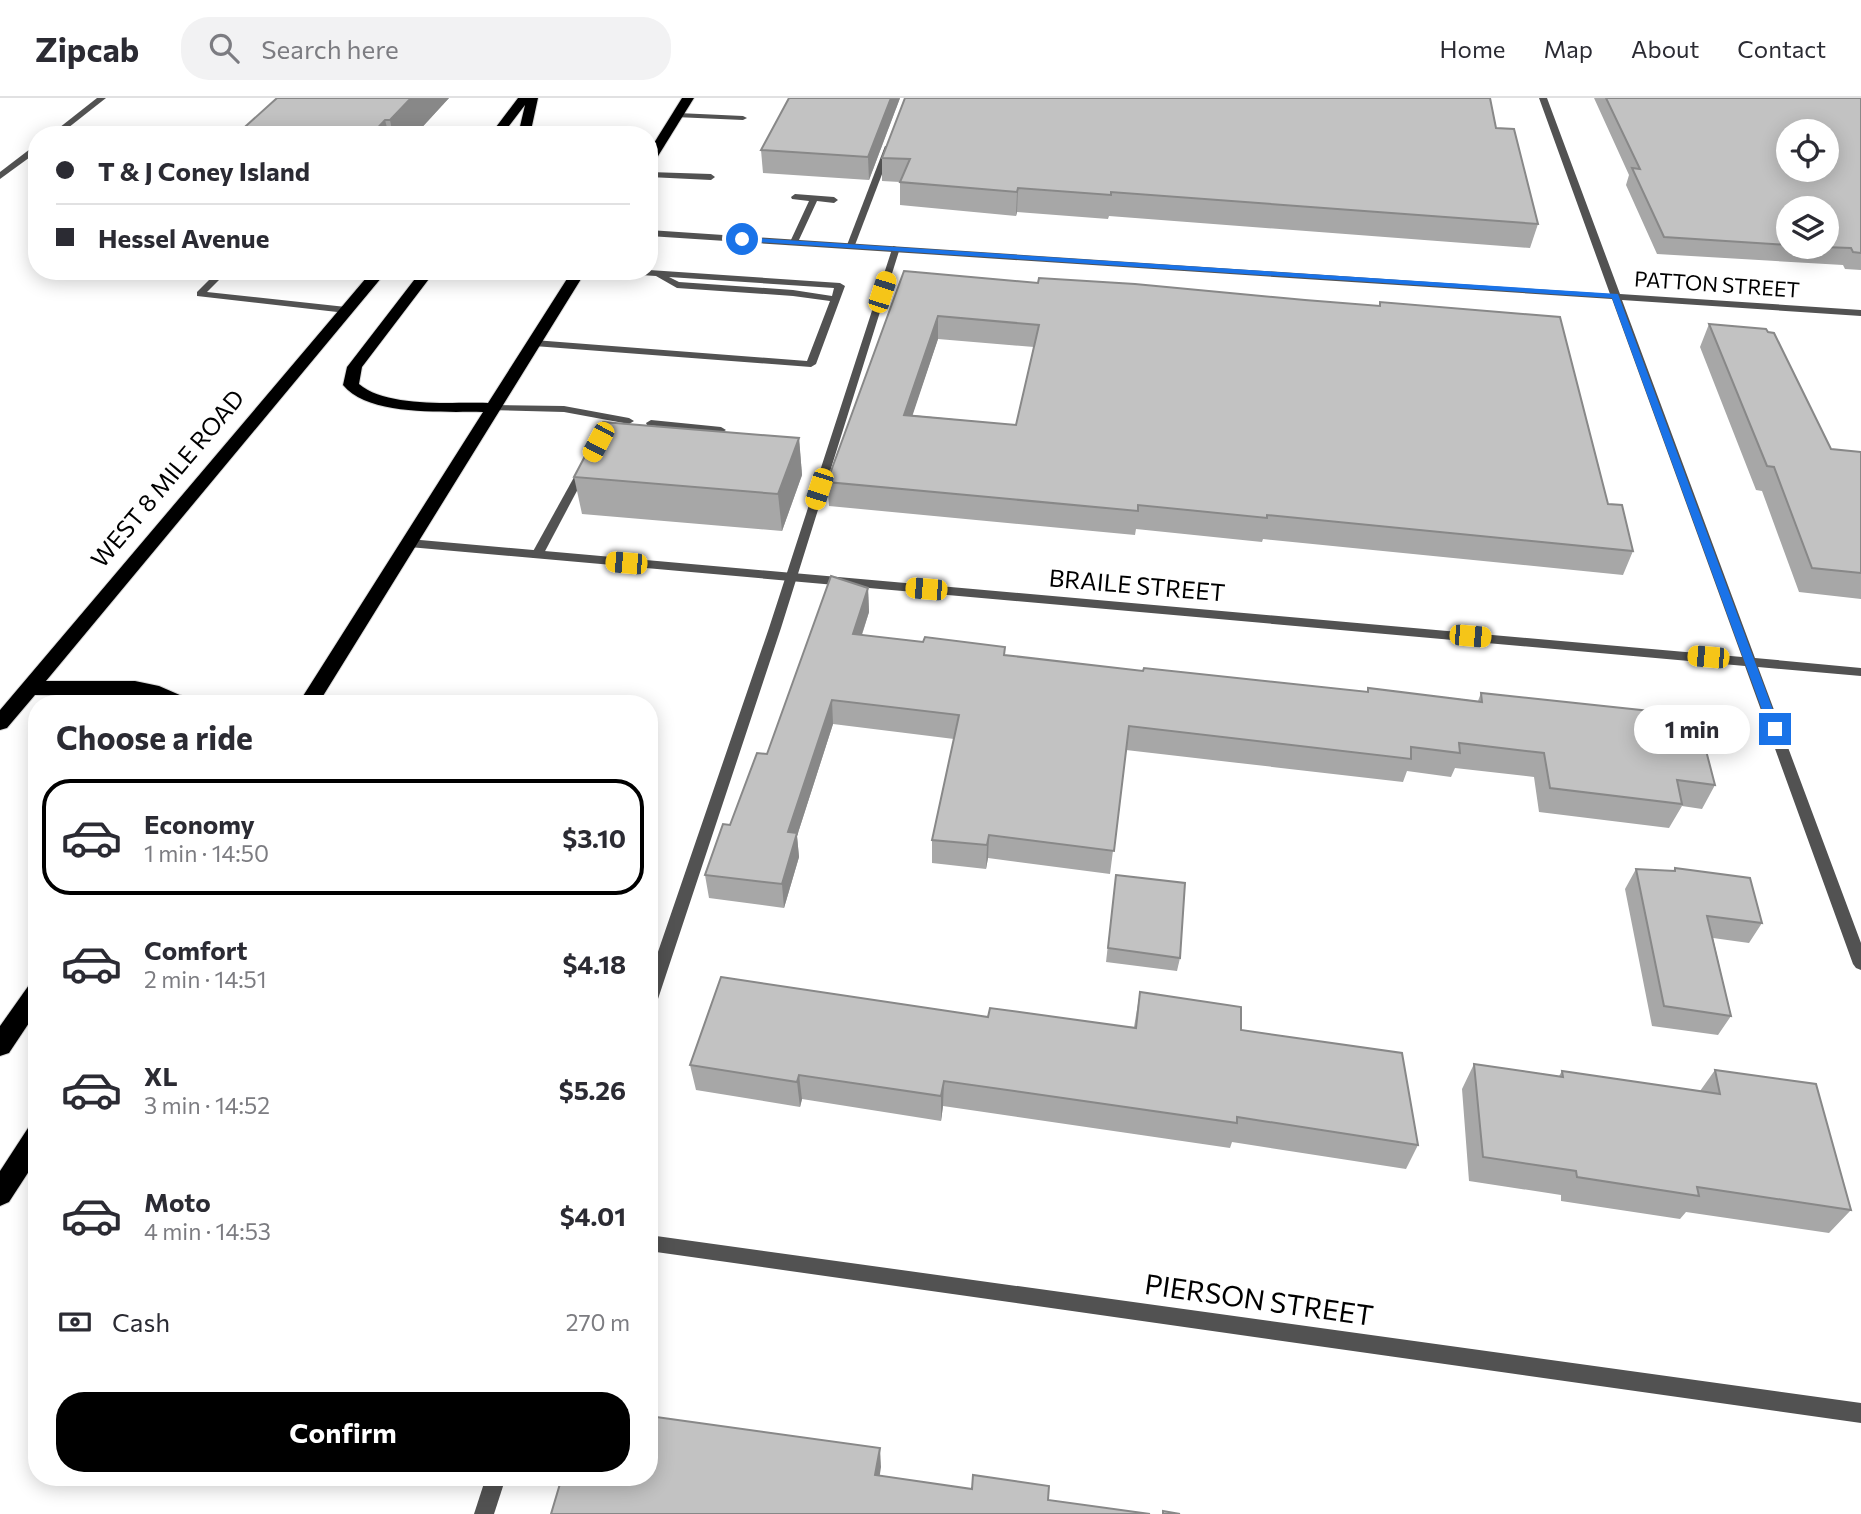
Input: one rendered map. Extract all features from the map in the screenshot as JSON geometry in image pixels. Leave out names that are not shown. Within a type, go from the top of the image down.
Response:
[{"type":"highway","points":[[503,126],[524,98]]},
{"type":"highway","points":[[526,126],[532,98]]},
{"type":"highway","points":[[658,146],[688,98]]},
{"type":"highway","name":"WEST 8 MILE ROAD","points":[[0,723],[372,280]]},
{"type":"highway","points":[[421,280],[355,367],[351,385],[355,392],[375,400],[493,408]]},
{"type":"highway","points":[[314,695],[573,280]]},
{"type":"highway","points":[[29,688],[135,688],[161,695]]},
{"type":"highway","points":[[0,1046],[28,1005]]},
{"type":"highway","points":[[0,1194],[28,1162]]},
{"type":"street","points":[[66,126],[102,98]]},
{"type":"street","points":[[1543,98],[1861,964]]},
{"type":"street","points":[[678,114],[743,118]]},
{"type":"street","points":[[851,245],[893,136]]},
{"type":"street","points":[[0,176],[28,155]]},
{"type":"street","points":[[658,174],[714,172]]},
{"type":"street","points":[[795,197],[834,200]]},
{"type":"street","points":[[794,242],[814,199]]},
{"type":"street","name":"PATTON STREET","points":[[658,234],[1861,313]]},
{"type":"street","points":[[658,975],[896,248]]},
{"type":"street","points":[[534,343],[811,364],[840,286],[658,274]]},
{"type":"street","points":[[215,280],[200,294],[346,310]]},
{"type":"street","points":[[493,408],[564,409],[629,421]]},
{"type":"street","points":[[605,430],[611,418]]},
{"type":"street","points":[[652,423],[721,430]]},
{"type":"street","points":[[537,555],[592,454]]},
{"type":"street","name":"BRAILE STREET","points":[[409,544],[1861,672]]},
{"type":"street","name":"PIERSON STREET","points":[[658,1244],[1861,1413]]},
{"type":"street","points":[[484,1514],[493,1486]]},
{"type":"building","points":[[277,98],[411,98],[390,120],[385,120],[379,126],[246,126]]},
{"type":"building","points":[[789,98],[891,98],[868,157],[761,150]]},
{"type":"building","points":[[905,98],[1490,98],[1496,128],[1514,129],[1538,224],[1111,192],[1111,195],[1018,188],[1017,192],[900,182],[910,159],[882,158]]},
{"type":"building","points":[[1606,98],[1861,98],[1861,253],[1853,252],[1851,248],[1839,248],[1839,196],[1776,196],[1776,244],[1664,237],[1632,168],[1640,169]]},
{"type":"building","points":[[904,271],[1038,283],[1039,278],[1135,284],[1380,306],[1380,302],[1560,317],[1608,504],[1622,505],[1633,551],[1267,515],[1267,518],[1138,505],[1138,511],[827,482]],"holes":[[[938,316],[1039,325],[1016,425],[904,415]]]},
{"type":"building","points":[[1709,324],[1766,329],[1774,333],[1831,449],[1861,452],[1861,573],[1812,568],[1774,467],[1767,466]]},
{"type":"building","points":[[603,422],[799,438],[778,494],[574,477]]},
{"type":"building","points":[[831,576],[868,588],[853,634],[923,642],[925,637],[1005,647],[1004,655],[1143,671],[1144,668],[1368,692],[1368,688],[1482,702],[1481,693],[1697,716],[1715,785],[1677,780],[1682,804],[1550,788],[1544,753],[1459,743],[1460,753],[1411,747],[1411,759],[1129,726],[1114,851],[989,835],[987,845],[932,840],[959,715],[832,700],[788,832],[797,833],[782,884],[705,875],[723,824],[730,825],[757,753],[767,754]]},
{"type":"building","points":[[1675,868],[1750,878],[1762,923],[1707,916],[1731,1016],[1664,1006],[1636,869],[1675,871]]},
{"type":"building","points":[[1116,875],[1185,883],[1180,958],[1108,948]]},
{"type":"building","points":[[721,977],[988,1017],[990,1008],[1136,1028],[1140,992],[1241,1007],[1241,1030],[1402,1053],[1418,1145],[1237,1117],[1237,1123],[944,1081],[941,1096],[799,1075],[797,1082],[690,1065]]},
{"type":"building","points":[[1474,1064],[1563,1077],[1562,1071],[1720,1094],[1715,1070],[1816,1084],[1851,1210],[1697,1187],[1699,1196],[1577,1177],[1576,1171],[1483,1157]]},
{"type":"building","points":[[658,1417],[880,1448],[875,1475],[972,1489],[973,1475],[1049,1486],[1048,1500],[1150,1514],[551,1514],[559,1486],[658,1486]]},
{"type":"route","points":[[742,239],[1615,296],[1775,729]]}]
